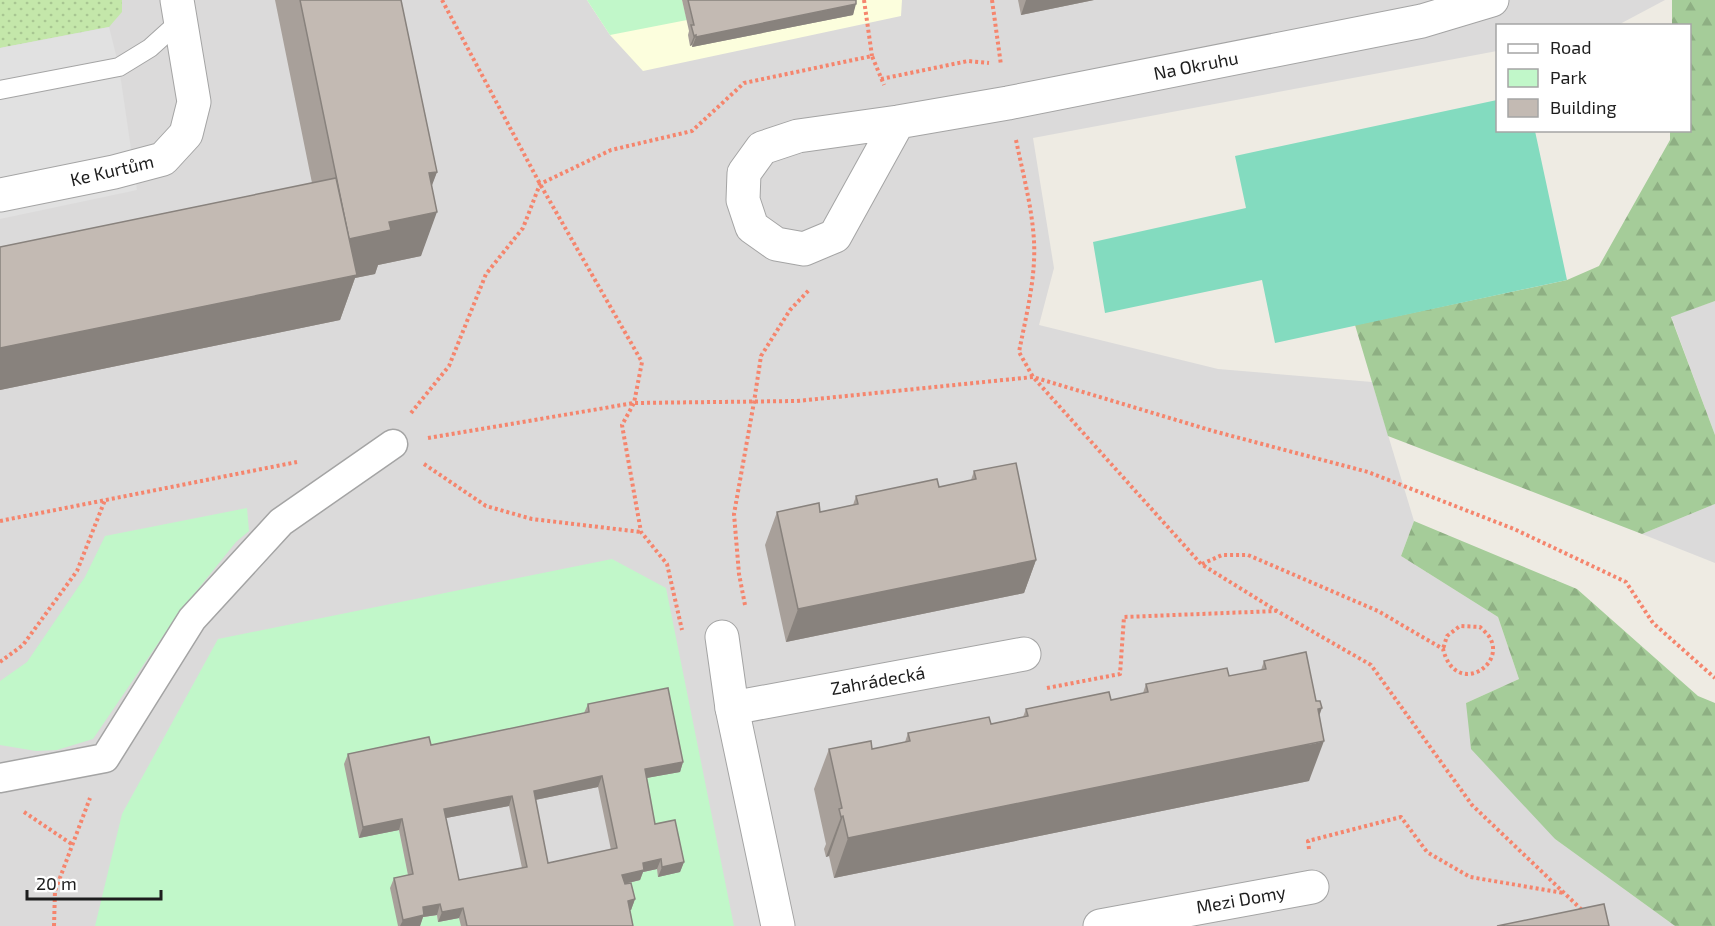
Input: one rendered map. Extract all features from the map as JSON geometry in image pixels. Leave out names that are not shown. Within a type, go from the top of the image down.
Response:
[{"type":"street","name":"Na Okruhu","points":[[898,122],[835,236],[804,249],[776,244],[752,227],[742,200],[744,173],[762,148],[798,136],[1008,103],[1422,21],[1492,0]]},
{"type":"street","name":"Ke Kurtům","points":[[0,195],[114,172],[162,159],[186,134],[194,102],[179,10]]},
{"type":"street","points":[[0,778],[105,758],[192,619],[281,522],[393,444]]},
{"type":"street","points":[[722,637],[732,708],[778,926]]},
{"type":"street","name":"Zahrádecká","points":[[732,708],[1024,654]]},
{"type":"street","name":"Mezi Domy","points":[[1100,926],[1311,887]]},
{"type":"lane","points":[[0,90],[119,67],[150,48],[179,10]]},
{"type":"path","points":[[442,0],[540,184],[642,362],[634,403],[622,425],[641,532],[667,564],[683,633],[722,637],[749,631],[739,574],[734,514],[760,356],[790,310],[812,287]]},
{"type":"path","points":[[864,0],[872,56],[898,122]]},
{"type":"path","points":[[992,0],[1008,103]]},
{"type":"path","points":[[393,444],[414,409],[449,366],[486,274],[523,228],[540,184],[611,150],[692,131],[744,82],[872,56]]},
{"type":"path","points":[[881,79],[968,61],[1001,64]]},
{"type":"path","points":[[1020,160],[1029,195],[1034,243],[1031,288],[1019,352],[1033,377],[1201,564],[1371,665],[1472,805],[1590,918]]},
{"type":"path","points":[[393,444],[634,403],[797,401],[1033,377],[1213,431],[1368,472],[1514,529],[1626,582],[1653,623],[1715,678]]},
{"type":"path","points":[[393,444],[486,506],[532,519],[641,532]]},
{"type":"path","points":[[0,521],[301,462]]},
{"type":"path","points":[[0,662],[23,645],[76,571],[105,499]]},
{"type":"path","points":[[1201,564],[1222,555],[1248,555],[1377,611],[1443,649],[1446,661],[1454,671],[1471,674],[1485,668],[1492,656],[1491,639],[1480,627],[1460,626],[1447,636],[1443,649]]},
{"type":"path","points":[[1024,654],[1034,690],[1120,674],[1124,617],[1277,611]]},
{"type":"path","points":[[54,926],[55,891],[105,758]]},
{"type":"path","points":[[18,808],[73,845]]},
{"type":"path","points":[[1311,887],[1308,841],[1401,817],[1427,852],[1470,877],[1564,893]]},
{"type":"shaded area","points":[[0,0],[1665,0],[1620,24],[1496,24],[1496,51],[1033,138],[1054,268],[1039,325],[1218,369],[1372,382],[1414,521],[1401,556],[1498,617],[1519,679],[1466,703],[1555,839],[1675,926],[0,926]]},
{"type":"shaded area","points":[[587,0],[902,0],[901,16],[643,71],[610,35]]},
{"type":"shaded area","points":[[109,27],[119,67],[137,190],[0,219],[0,48]]},
{"type":"shaded area","points":[[1715,301],[1715,435],[1671,316]]},
{"type":"shaded area","points":[[1715,504],[1715,563],[1642,534]]},
{"type":"green space","points":[[0,0],[122,0],[122,12],[109,27],[0,48]]},
{"type":"green space","points":[[587,0],[682,0],[687,20],[610,35]]},
{"type":"green space","points":[[1672,0],[1715,0],[1715,301],[1671,317],[1715,435],[1715,504],[1642,534],[1388,436],[1355,325],[1567,280],[1599,266],[1670,140],[1670,132],[1691,132],[1691,24],[1672,24]]},
{"type":"green space","points":[[1496,100],[1496,132],[1535,132],[1567,280],[1275,343],[1262,280],[1105,313],[1093,242],[1246,208],[1235,156]]},
{"type":"green space","points":[[247,508],[249,531],[236,542],[178,614],[93,739],[57,750],[36,751],[0,745],[0,681],[27,662],[85,577],[105,536]]},
{"type":"green space","points":[[1414,521],[1577,589],[1698,696],[1715,703],[1715,926],[1675,926],[1555,839],[1471,749],[1466,703],[1519,679],[1498,617],[1401,556]]},
{"type":"green space","points":[[612,559],[666,588],[734,926],[627,926],[619,885],[640,880],[639,873],[657,869],[659,877],[641,779],[665,699],[359,837],[399,830],[410,884],[398,926],[95,926],[122,814],[218,639]]},
{"type":"green space","points":[[437,915],[438,922],[459,918],[461,926],[419,926],[419,918]]},
{"type":"building","points":[[300,0],[401,0],[437,172],[429,173],[437,212],[389,222],[391,230],[349,239]]},
{"type":"building","points":[[688,0],[856,0],[856,4],[696,37],[691,25],[694,25]]},
{"type":"building","points":[[336,178],[357,275],[0,348],[0,247]]},
{"type":"building","points":[[1016,463],[1036,560],[798,609],[777,512],[819,503],[820,512],[858,504],[856,496],[937,479],[939,487],[976,479],[974,471]]},
{"type":"building","points":[[1306,652],[1316,701],[1320,701],[1322,708],[1318,709],[1324,741],[848,838],[839,809],[842,808],[829,749],[871,741],[872,749],[910,741],[908,733],[989,717],[991,724],[1028,716],[1026,709],[1109,692],[1111,700],[1148,692],[1146,684],[1227,668],[1229,676],[1266,669],[1264,661]]},
{"type":"building","points":[[668,688],[683,762],[645,769],[655,824],[675,820],[684,862],[662,867],[661,859],[643,863],[644,870],[622,875],[625,884],[631,883],[635,899],[628,901],[633,926],[467,926],[463,908],[442,912],[440,904],[423,907],[424,915],[403,920],[394,878],[413,874],[402,819],[363,827],[348,754],[429,737],[431,745],[589,712],[588,704]],"holes":[[[602,776],[617,848],[548,863],[534,791]],[[512,796],[527,867],[459,880],[444,809]]]},
{"type":"building","points":[[1604,904],[1609,926],[1497,926]]}]
